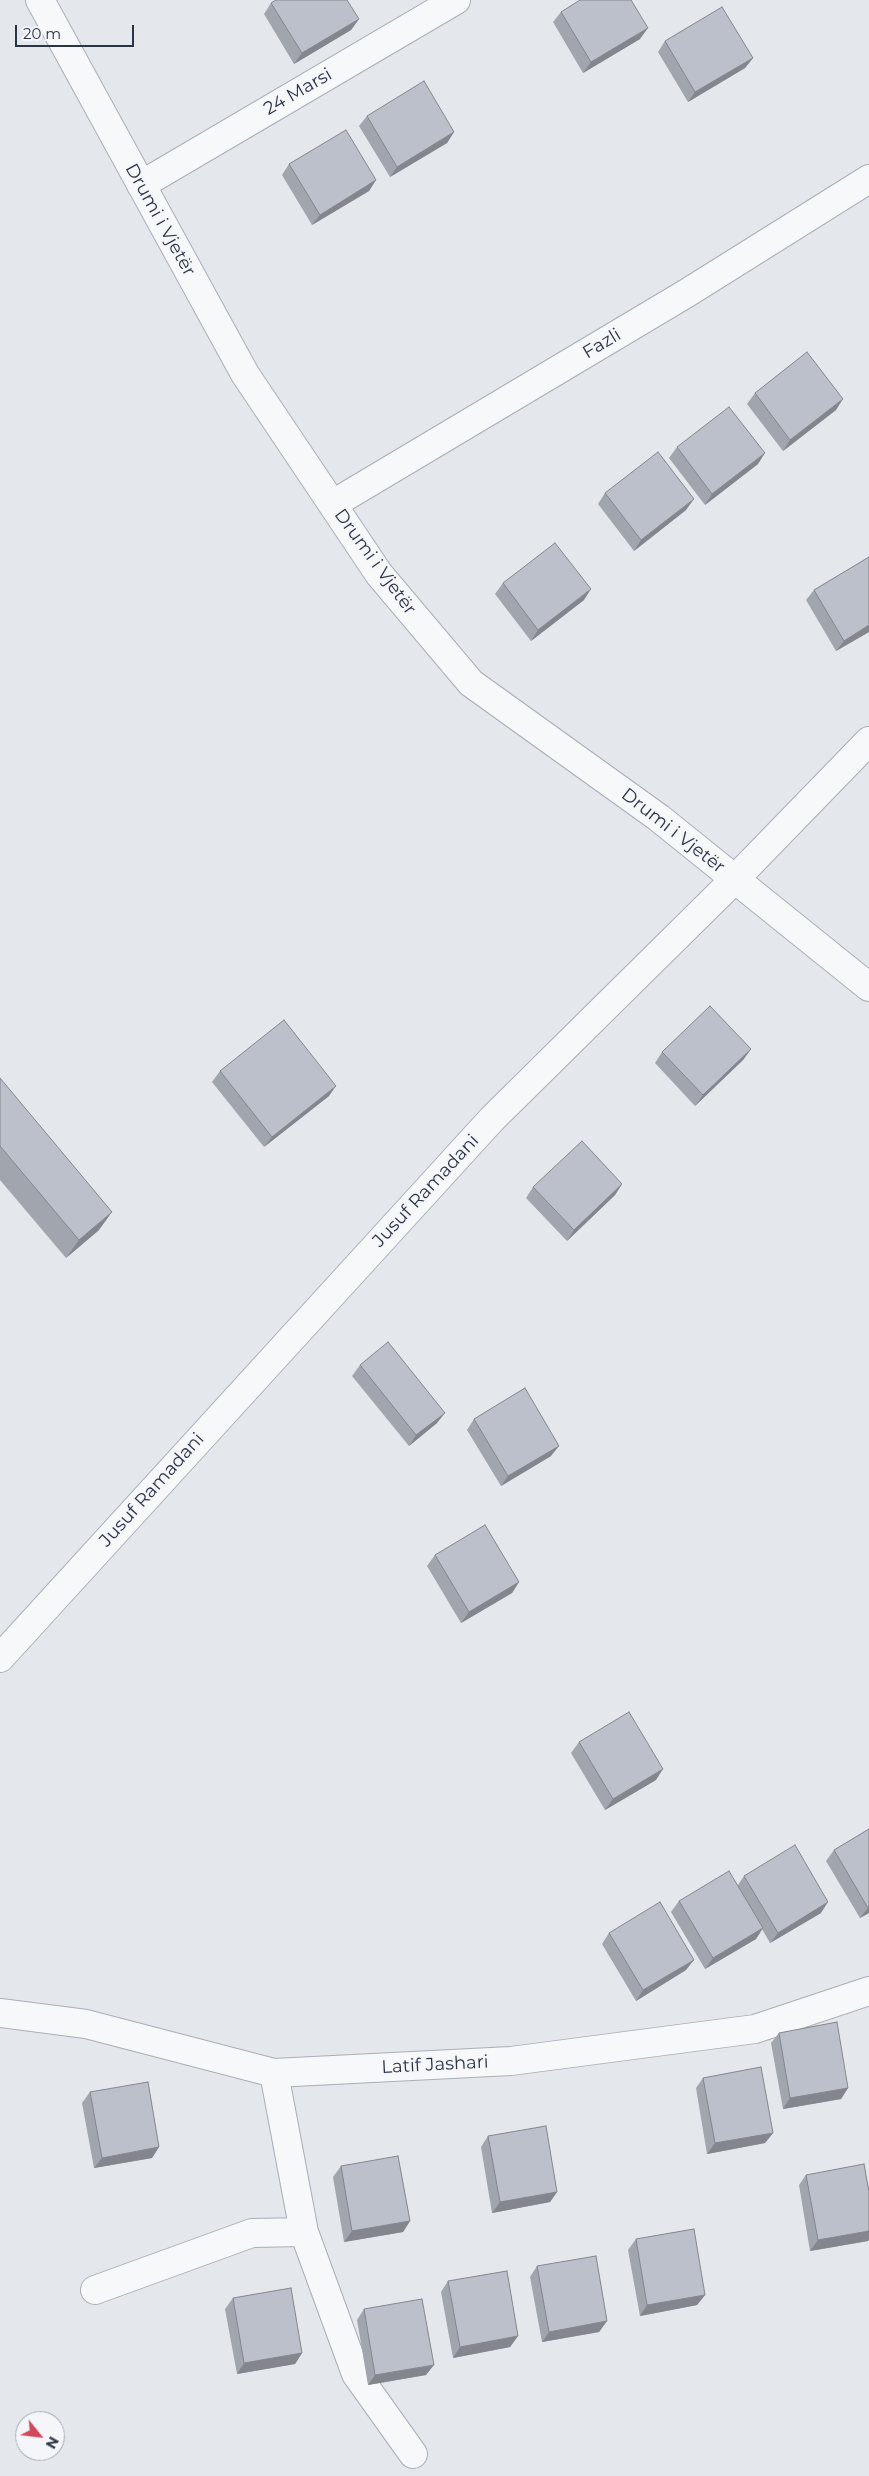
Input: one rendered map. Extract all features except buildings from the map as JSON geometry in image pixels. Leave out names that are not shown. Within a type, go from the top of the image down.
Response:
[{"type":"street","name":"Drumi i Vjetër","points":[[40,0],[245,374],[379,574],[471,683],[659,818],[869,987]]},
{"type":"street","name":"24 Marsi","points":[[141,184],[456,0]]},
{"type":"street","name":"Fazli","points":[[333,504],[687,293],[869,179]]},
{"type":"street","name":"Jusuf Ramadani","points":[[0,1658],[492,1119],[734,879],[869,741]]},
{"type":"street","name":"Latif Jashari","points":[[0,2014],[86,2024],[274,2073],[511,2061],[755,2029],[869,1991]]},
{"type":"street","points":[[274,2073],[304,2232],[356,2374],[413,2454]]},
{"type":"street","points":[[95,2290],[252,2233],[304,2232]]}]
